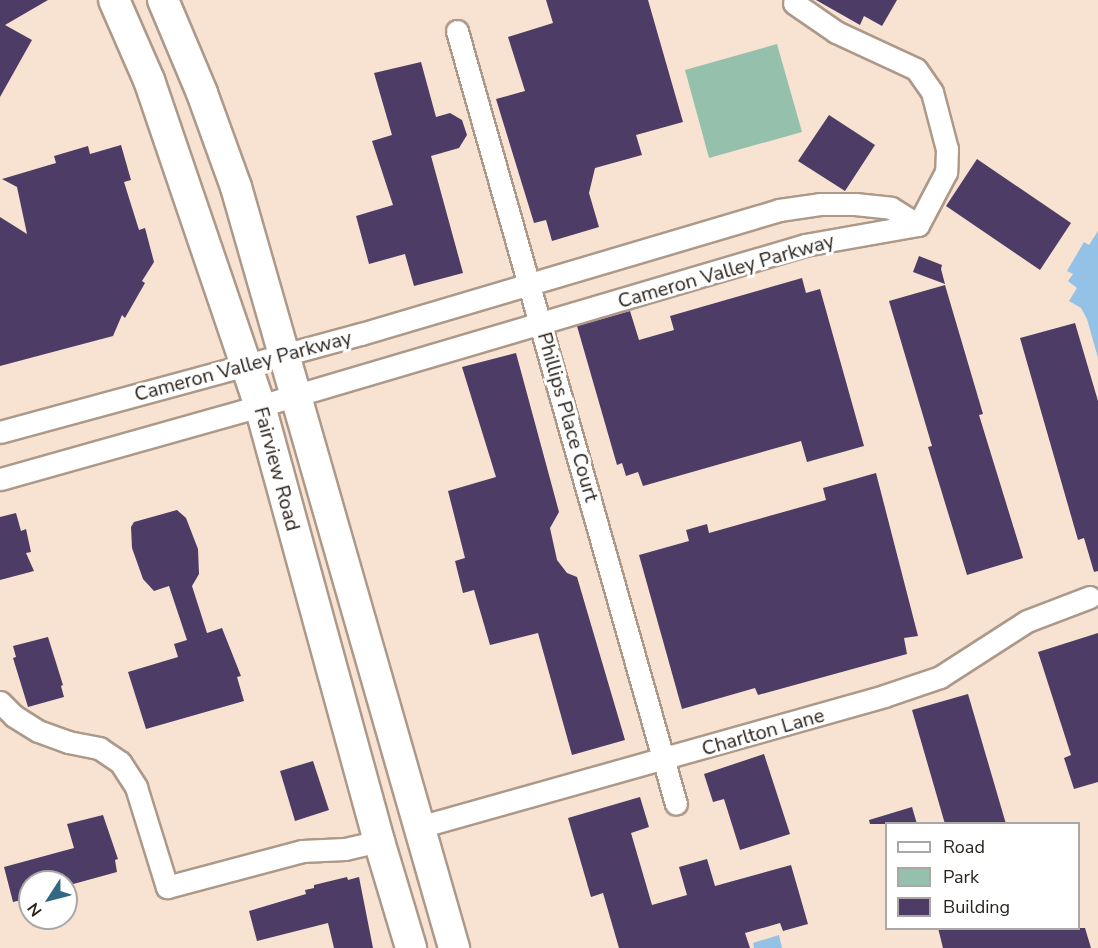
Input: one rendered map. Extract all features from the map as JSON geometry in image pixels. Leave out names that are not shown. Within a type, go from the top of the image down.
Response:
[{"type":"main road","name":"Fairview Road","points":[[114,0],[149,80],[260,406],[379,842],[411,948]]},
{"type":"main road","name":"Fairview Road","points":[[164,0],[225,154],[297,395],[454,948]]},
{"type":"street","points":[[794,3],[836,32],[916,69],[932,92],[947,149],[946,172],[918,225]]},
{"type":"street","name":"Phillips Place Court","points":[[457,32],[542,324],[676,804]]},
{"type":"street","name":"Cameron Valley Parkway","points":[[0,432],[530,285],[779,210],[820,204],[891,208],[918,225]]},
{"type":"street","name":"Cameron Valley Parkway","points":[[0,479],[260,406],[806,245],[918,225]]},
{"type":"street","name":"Charlton Lane","points":[[419,828],[860,704],[940,677],[1027,621],[1090,597]]},
{"type":"street","points":[[0,702],[14,716],[38,731],[68,742],[99,748],[120,762],[136,787],[167,887],[302,851],[345,849],[379,842]]},
{"type":"green space","points":[[777,44],[802,132],[709,158],[685,70]]},
{"type":"water","points":[[1098,231],[1098,358],[1087,319],[1081,308],[1069,301],[1077,288],[1068,281],[1073,274],[1067,271],[1084,242],[1089,245]]},
{"type":"water","points":[[779,935],[782,948],[754,948],[753,943]]},
{"type":"building","points":[[0,0],[48,0],[5,25],[32,40],[0,97]]},
{"type":"building","points":[[546,0],[648,0],[683,122],[636,135],[642,155],[595,168],[589,193],[599,227],[552,241],[546,220],[534,223],[496,99],[525,91],[508,37],[553,23]]},
{"type":"building","points":[[816,0],[897,0],[882,26],[864,16],[860,25]]},
{"type":"building","points":[[421,62],[436,117],[450,113],[462,120],[467,135],[459,148],[431,156],[463,273],[414,286],[405,254],[369,264],[356,216],[393,205],[372,141],[392,135],[374,73]]},
{"type":"building","points":[[829,115],[875,145],[845,191],[798,161]]},
{"type":"building","points":[[121,145],[131,180],[124,182],[139,230],[145,228],[154,262],[142,281],[145,283],[125,318],[122,315],[113,336],[0,366],[0,217],[27,234],[17,187],[2,179],[56,163],[54,156],[88,146],[90,154]]},
{"type":"building","points":[[977,159],[1071,223],[1040,270],[946,206]]},
{"type":"building","points":[[919,256],[942,265],[945,284],[913,272]]},
{"type":"building","points":[[802,278],[806,293],[820,289],[864,446],[807,462],[801,441],[643,486],[638,472],[626,476],[622,463],[617,465],[577,326],[630,311],[639,340],[674,330],[670,316]]},
{"type":"building","points":[[945,285],[983,414],[979,415],[1023,558],[967,575],[928,447],[932,446],[889,301]]},
{"type":"building","points":[[1075,323],[1098,401],[1098,571],[1094,572],[1084,538],[1078,540],[1020,338]]},
{"type":"building","points":[[516,353],[559,512],[550,528],[557,560],[567,573],[577,577],[625,740],[572,755],[538,633],[490,645],[474,590],[463,593],[455,561],[465,558],[448,491],[496,477],[462,367]]},
{"type":"building","points":[[876,473],[918,636],[904,638],[907,654],[758,695],[755,688],[682,709],[639,555],[689,541],[686,530],[707,524],[709,533],[826,500],[823,488]]},
{"type":"building","points":[[177,510],[186,518],[198,549],[199,574],[192,586],[207,633],[222,628],[241,676],[237,677],[244,701],[146,729],[128,672],[178,657],[174,644],[187,640],[169,586],[154,591],[143,579],[132,548],[131,527],[134,522]]},
{"type":"building","points":[[16,513],[21,531],[26,529],[31,552],[26,553],[34,571],[0,580],[0,517]]},
{"type":"building","points":[[1098,633],[1098,782],[1074,789],[1064,758],[1071,755],[1038,652]]},
{"type":"building","points":[[48,637],[63,685],[61,686],[64,697],[28,707],[13,658],[16,657],[13,646]]},
{"type":"building","points":[[968,694],[1005,822],[944,822],[912,710]]},
{"type":"building","points":[[764,754],[790,834],[740,850],[724,799],[713,802],[704,774]]},
{"type":"building","points":[[313,761],[329,810],[295,821],[280,771]]},
{"type":"building","points":[[640,797],[649,827],[631,833],[652,905],[687,895],[679,867],[707,859],[715,886],[791,865],[808,924],[783,931],[780,923],[745,933],[750,948],[619,948],[603,893],[591,897],[568,818]]},
{"type":"building","points":[[912,807],[916,822],[870,824],[869,820]]},
{"type":"building","points":[[103,815],[118,859],[115,860],[117,872],[78,883],[78,870],[18,870],[18,901],[13,902],[4,867],[74,848],[67,824]]},
{"type":"building","points":[[347,877],[348,880],[359,877],[373,948],[334,948],[328,923],[257,941],[249,911],[306,894],[305,890],[314,888],[314,885]]},
{"type":"building","points":[[1080,928],[1085,928],[1091,948],[943,948],[938,930],[1080,930]]}]
